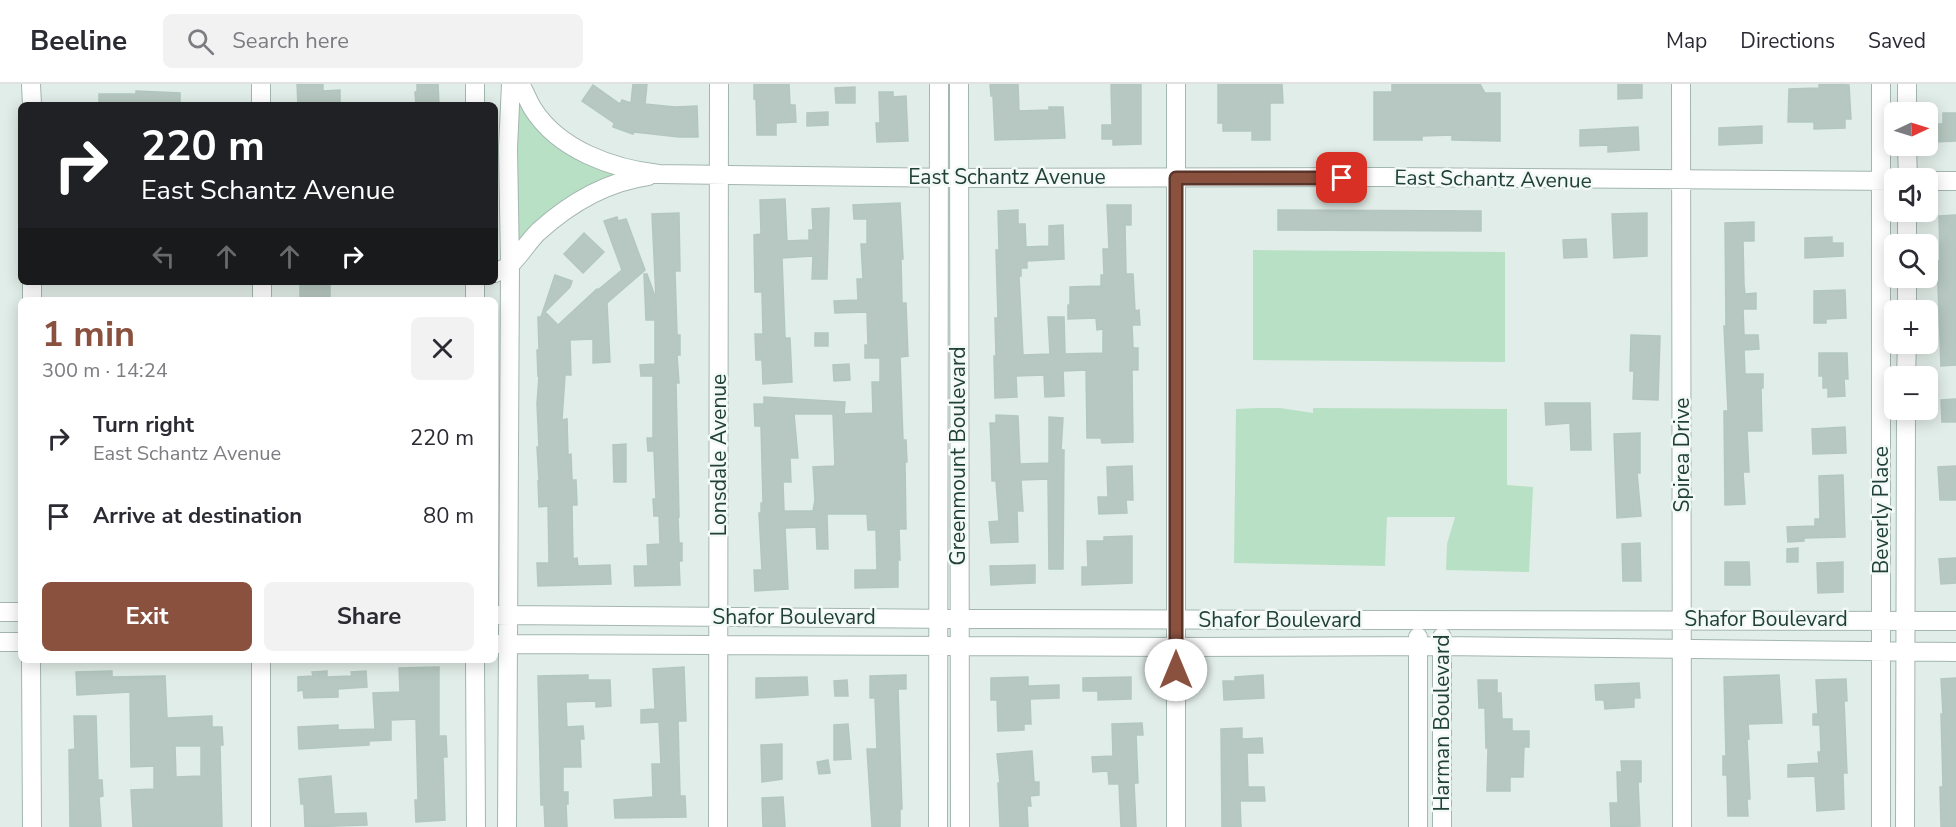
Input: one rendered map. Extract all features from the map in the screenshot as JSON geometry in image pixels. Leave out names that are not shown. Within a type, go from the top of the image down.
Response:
[{"type":"street","points":[[32,84],[32,102]]},
{"type":"street","points":[[261,84],[261,102]]},
{"type":"street","points":[[475,84],[475,102]]},
{"type":"street","points":[[507,827],[501,615],[503,269],[511,84]]},
{"type":"street","name":"East Schantz Avenue","points":[[520,84],[533,109],[544,123],[563,139],[605,162],[632,170],[658,174],[939,178],[1383,177],[1884,181]]},
{"type":"street","name":"Lonsdale Avenue","points":[[718,827],[719,84]]},
{"type":"street","name":"Greenmount Boulevard","points":[[938,827],[939,84]]},
{"type":"street","name":"Greenmount Boulevard","points":[[959,84],[960,827]]},
{"type":"street","points":[[1176,84],[1176,827]]},
{"type":"street","name":"Spirea Drive","points":[[1681,84],[1682,827]]},
{"type":"street","name":"Beverly Place","points":[[1881,84],[1887,168]]},
{"type":"street","points":[[1907,84],[1907,102]]},
{"type":"street","name":"East Schantz Avenue","points":[[503,269],[537,234],[572,204],[597,190],[628,180],[658,174]]},
{"type":"street","points":[[1938,181],[1956,181]]},
{"type":"street","name":"Beverly Place","points":[[1881,827],[1880,651],[1887,222]]},
{"type":"street","name":"Beverly Place","points":[[1905,827],[1906,420]]},
{"type":"street","points":[[0,612],[18,612]]},
{"type":"street","name":"Shafor Boulevard","points":[[501,615],[1177,620],[1956,621]]},
{"type":"street","name":"Harman Boulevard","points":[[1418,620],[1418,827]]},
{"type":"street","name":"Harman Boulevard","points":[[1442,827],[1443,620]]},
{"type":"street","points":[[0,642],[18,642]]},
{"type":"street","name":"Shafor Boulevard","points":[[501,644],[1442,646],[1956,652]]},
{"type":"street","points":[[32,663],[32,827]]},
{"type":"street","points":[[261,663],[261,827]]},
{"type":"street","points":[[475,663],[476,827]]},
{"type":"green space","points":[[510,94],[545,123],[632,170],[597,190],[510,264]]},
{"type":"green space","points":[[1253,250],[1505,252],[1505,362],[1253,360]]},
{"type":"green space","points":[[1280,408],[1313,413],[1313,408],[1507,409],[1507,485],[1533,487],[1529,572],[1446,570],[1447,544],[1455,517],[1387,517],[1385,566],[1234,563],[1236,409]]},
{"type":"building","points":[[297,84],[323,84],[323,91],[340,90],[340,102],[298,102]]},
{"type":"building","points":[[417,84],[438,84],[439,102],[416,102],[415,92],[417,92]]},
{"type":"building","points":[[633,84],[647,84],[645,104],[675,107],[697,106],[698,137],[634,132],[633,134],[613,127],[614,123],[582,101],[593,85],[620,104],[622,100],[631,103]]},
{"type":"building","points":[[754,84],[789,84],[790,105],[795,105],[796,122],[776,123],[776,135],[757,135]]},
{"type":"building","points":[[990,84],[1018,84],[1019,111],[1063,107],[1065,138],[995,140],[993,96],[991,96]]},
{"type":"building","points":[[1111,84],[1141,84],[1141,144],[1113,145],[1113,139],[1102,139],[1102,125],[1112,125]]},
{"type":"building","points":[[1218,84],[1282,84],[1283,103],[1270,103],[1270,140],[1252,140],[1252,131],[1223,131],[1223,123],[1218,123]]},
{"type":"building","points":[[1392,84],[1480,84],[1485,93],[1500,93],[1500,141],[1452,140],[1452,135],[1422,136],[1422,140],[1374,140],[1374,92],[1392,92]]},
{"type":"building","points":[[1618,84],[1642,84],[1642,98],[1618,99]]},
{"type":"building","points":[[1819,84],[1849,85],[1851,119],[1845,119],[1845,128],[1814,129],[1814,122],[1788,122],[1789,89],[1819,88]]},
{"type":"building","points":[[855,87],[855,103],[836,103],[835,88]]},
{"type":"building","points":[[136,91],[180,93],[180,102],[99,102],[99,94],[136,94]]},
{"type":"building","points":[[879,92],[893,92],[893,97],[906,96],[908,141],[877,142],[876,123],[880,123]]},
{"type":"building","points":[[828,112],[828,125],[807,126],[807,113]]},
{"type":"building","points":[[1943,113],[1956,113],[1956,141],[1938,142],[1938,124],[1943,124]]},
{"type":"building","points":[[1762,126],[1762,143],[1719,145],[1719,128]]},
{"type":"building","points":[[1638,127],[1639,150],[1608,152],[1608,145],[1580,146],[1580,130]]},
{"type":"building","points":[[785,199],[787,241],[809,240],[809,230],[813,230],[812,209],[829,208],[827,279],[812,279],[813,256],[782,258],[785,338],[790,338],[792,382],[763,384],[762,360],[756,360],[755,334],[763,334],[762,292],[755,292],[754,235],[761,234],[760,200]]},
{"type":"building","points":[[900,203],[903,259],[901,259],[902,303],[906,303],[908,356],[900,357],[903,440],[906,440],[907,462],[905,462],[906,529],[899,529],[898,587],[855,588],[855,570],[877,570],[876,530],[868,530],[867,514],[827,514],[828,549],[817,549],[816,527],[785,528],[788,589],[755,591],[754,570],[762,570],[759,513],[761,513],[761,503],[763,503],[761,426],[755,426],[754,404],[764,404],[764,397],[845,402],[844,414],[873,413],[872,382],[880,382],[880,358],[865,358],[865,345],[868,345],[867,312],[835,313],[834,301],[858,300],[857,279],[863,279],[861,244],[867,244],[867,219],[854,219],[853,205]],"holes":[[[794,414],[833,414],[835,464],[834,466],[813,467],[815,500],[813,511],[784,511],[783,482],[791,482],[790,458],[798,458]]]},
{"type":"building","points":[[1107,205],[1131,205],[1131,225],[1125,225],[1126,274],[1133,274],[1135,311],[1139,310],[1140,325],[1132,325],[1133,348],[1138,348],[1138,370],[1132,370],[1133,442],[1102,443],[1101,438],[1087,438],[1086,370],[1063,371],[1064,396],[1045,397],[1044,375],[1016,376],[1017,397],[995,398],[998,211],[1018,210],[1018,224],[1025,224],[1026,247],[1049,246],[1049,226],[1063,225],[1064,259],[1027,261],[1027,268],[1021,268],[1021,276],[1019,276],[1023,355],[1050,354],[1048,317],[1064,317],[1065,354],[1103,353],[1103,329],[1097,330],[1096,318],[1068,319],[1068,305],[1070,305],[1070,287],[1101,286],[1101,275],[1104,275],[1103,249],[1109,249]]},
{"type":"building","points":[[1278,210],[1481,211],[1481,231],[1278,230]]},
{"type":"building","points":[[679,213],[680,271],[675,271],[677,335],[680,335],[680,355],[677,355],[679,383],[676,383],[678,517],[679,543],[682,543],[682,561],[679,561],[680,585],[635,586],[634,566],[648,566],[647,545],[660,544],[659,516],[654,516],[653,499],[656,499],[654,451],[648,451],[647,438],[653,438],[653,376],[641,376],[640,365],[655,364],[655,320],[646,320],[644,274],[647,274],[656,299],[652,214]]},
{"type":"building","points":[[1647,213],[1647,256],[1614,258],[1612,214]]},
{"type":"building","points":[[1956,215],[1956,365],[1941,366],[1938,287],[1939,216]]},
{"type":"building","points":[[617,217],[618,221],[626,219],[645,270],[607,303],[610,362],[593,363],[593,339],[570,340],[571,375],[565,375],[562,420],[567,419],[568,455],[571,454],[572,480],[576,480],[577,505],[572,505],[573,559],[577,558],[578,566],[610,565],[611,584],[538,586],[537,563],[549,563],[548,506],[539,507],[538,317],[541,317],[555,275],[572,281],[570,287],[545,312],[558,325],[597,289],[601,291],[599,289],[622,270],[604,221]]},
{"type":"building","points":[[1754,222],[1754,241],[1743,241],[1744,285],[1745,294],[1756,293],[1756,309],[1743,309],[1744,335],[1758,335],[1759,349],[1744,350],[1745,374],[1763,374],[1762,431],[1747,431],[1749,472],[1743,472],[1745,504],[1725,505],[1724,411],[1728,411],[1724,326],[1726,326],[1725,223]]},
{"type":"building","points":[[584,233],[604,252],[583,273],[564,254]]},
{"type":"building","points":[[1832,237],[1832,243],[1843,243],[1843,256],[1805,258],[1805,238]]},
{"type":"building","points":[[1586,239],[1587,257],[1564,258],[1563,240]]},
{"type":"building","points":[[300,285],[330,285],[330,297],[300,297]]},
{"type":"building","points":[[1845,290],[1846,318],[1826,319],[1826,323],[1814,323],[1814,291]]},
{"type":"building","points":[[815,333],[828,333],[828,346],[815,346]]},
{"type":"building","points":[[1631,335],[1660,336],[1658,400],[1633,399],[1634,371],[1630,371]]},
{"type":"building","points":[[1819,353],[1847,353],[1848,379],[1844,379],[1845,396],[1828,397],[1828,388],[1823,388],[1823,376],[1819,376]]},
{"type":"building","points":[[849,364],[850,380],[834,381],[833,365]]},
{"type":"building","points":[[1956,399],[1956,422],[1942,422],[1941,400]]},
{"type":"building","points":[[1545,403],[1590,403],[1591,450],[1571,450],[1570,423],[1546,425]]},
{"type":"building","points":[[996,415],[1018,416],[1020,464],[1049,463],[1049,417],[1063,418],[1061,450],[1064,450],[1063,569],[1049,569],[1048,479],[1021,480],[1023,511],[1017,511],[1018,542],[991,543],[989,522],[999,521],[996,481],[992,481],[990,423],[996,423]]},
{"type":"building","points":[[1845,427],[1846,453],[1813,454],[1812,429]]},
{"type":"building","points":[[1640,433],[1640,473],[1637,473],[1641,516],[1617,518],[1614,434]]},
{"type":"building","points":[[626,444],[626,482],[614,482],[613,445]]},
{"type":"building","points":[[1132,466],[1133,500],[1126,500],[1127,513],[1099,514],[1098,497],[1108,497],[1107,467]]},
{"type":"building","points":[[1956,466],[1956,500],[1940,500],[1938,467]]},
{"type":"building","points":[[1843,475],[1845,537],[1804,538],[1804,541],[1788,542],[1787,527],[1815,526],[1815,519],[1820,519],[1819,476]]},
{"type":"building","points":[[1132,536],[1132,583],[1082,585],[1082,567],[1088,567],[1087,541],[1104,541],[1104,537]]},
{"type":"building","points":[[1640,543],[1641,581],[1623,581],[1622,544]]},
{"type":"building","points":[[1798,548],[1798,562],[1787,562],[1787,549]]},
{"type":"building","points":[[1956,558],[1956,583],[1941,584],[1939,559]]},
{"type":"building","points":[[1725,562],[1749,562],[1750,585],[1725,585]]},
{"type":"building","points":[[1843,562],[1843,592],[1818,593],[1817,563]]},
{"type":"building","points":[[1035,565],[1035,583],[991,585],[990,566]]},
{"type":"building","points":[[439,667],[439,736],[446,736],[447,757],[443,757],[445,820],[416,822],[415,800],[418,800],[416,719],[391,720],[391,740],[369,741],[369,745],[299,749],[298,727],[338,725],[338,730],[375,729],[373,693],[400,692],[399,668]]},
{"type":"building","points":[[684,667],[686,721],[678,721],[680,796],[685,796],[686,817],[615,818],[614,800],[653,797],[652,764],[661,764],[659,722],[641,723],[641,710],[655,709],[653,669]]},
{"type":"building","points":[[112,671],[112,677],[165,676],[167,718],[212,716],[212,727],[222,727],[223,745],[220,745],[222,827],[133,827],[131,790],[154,789],[154,766],[131,767],[130,692],[77,695],[76,672]],"holes":[[[175,746],[201,746],[201,776],[176,777]]]},
{"type":"building","points":[[327,671],[327,677],[352,676],[351,672],[366,671],[367,687],[338,689],[338,697],[304,698],[303,690],[298,691],[298,677],[313,676],[312,672]]},
{"type":"building","points":[[588,675],[588,680],[610,680],[611,706],[596,707],[596,701],[566,702],[567,727],[583,726],[584,739],[580,739],[581,767],[563,767],[563,792],[568,792],[567,827],[545,827],[544,805],[541,805],[538,676]]},
{"type":"building","points":[[906,675],[906,689],[898,689],[902,809],[900,809],[900,827],[872,827],[867,749],[877,749],[875,698],[870,698],[870,676]]},
{"type":"building","points":[[1263,675],[1264,698],[1224,700],[1223,681],[1235,681],[1235,677]]},
{"type":"building","points":[[1779,675],[1782,723],[1748,724],[1750,799],[1747,799],[1748,816],[1728,816],[1727,775],[1723,775],[1723,756],[1726,756],[1724,677]]},
{"type":"building","points":[[807,677],[808,695],[756,698],[756,678]]},
{"type":"building","points":[[1028,677],[1028,686],[1059,685],[1059,698],[1030,699],[1031,724],[1024,724],[1024,730],[998,731],[997,700],[991,700],[991,678]]},
{"type":"building","points":[[1131,677],[1131,699],[1098,700],[1098,691],[1083,691],[1083,678]]},
{"type":"building","points":[[1956,678],[1956,827],[1941,827],[1940,787],[1943,787],[1941,714],[1943,714],[1941,679]]},
{"type":"building","points":[[1846,679],[1847,701],[1844,701],[1847,773],[1843,773],[1844,809],[1817,811],[1815,776],[1788,777],[1788,765],[1819,763],[1820,725],[1813,725],[1813,714],[1818,714],[1816,680]]},
{"type":"building","points":[[847,680],[848,696],[835,696],[834,681]]},
{"type":"building","points":[[1478,680],[1497,680],[1497,693],[1501,693],[1502,719],[1512,719],[1512,731],[1529,731],[1529,747],[1524,747],[1523,777],[1510,777],[1510,791],[1487,791],[1488,748],[1486,748],[1485,708],[1479,708]]},
{"type":"building","points":[[1639,683],[1640,698],[1634,698],[1634,707],[1605,709],[1604,700],[1596,700],[1595,685]]},
{"type":"building","points":[[74,716],[96,716],[98,780],[102,780],[103,796],[99,797],[101,827],[70,827],[69,750],[75,749]]},
{"type":"building","points":[[1142,723],[1143,735],[1136,735],[1138,783],[1134,783],[1136,827],[1121,827],[1119,784],[1109,784],[1108,771],[1093,772],[1092,757],[1113,756],[1112,724]]},
{"type":"building","points":[[848,724],[851,759],[834,760],[834,725]]},
{"type":"building","points":[[1242,728],[1242,739],[1262,738],[1263,753],[1247,753],[1248,787],[1264,787],[1265,801],[1240,801],[1241,827],[1222,827],[1221,729]]},
{"type":"building","points":[[782,744],[782,779],[762,782],[761,745]]},
{"type":"building","points":[[1032,751],[1034,782],[1039,782],[1039,795],[1030,796],[1031,806],[1027,806],[1028,827],[1000,827],[998,783],[1000,783],[997,754]]},
{"type":"building","points":[[828,760],[830,773],[819,774],[817,762]]},
{"type":"building","points":[[1621,761],[1641,761],[1641,782],[1638,782],[1640,826],[1611,827],[1610,803],[1618,803],[1617,772],[1622,772]]},
{"type":"building","points":[[331,776],[334,814],[366,813],[367,825],[305,827],[304,804],[301,804],[299,779]]},
{"type":"building","points":[[783,797],[785,827],[763,827],[762,798]]},
{"type":"route","points":[[1176,670],[1176,178],[1342,178]]}]
